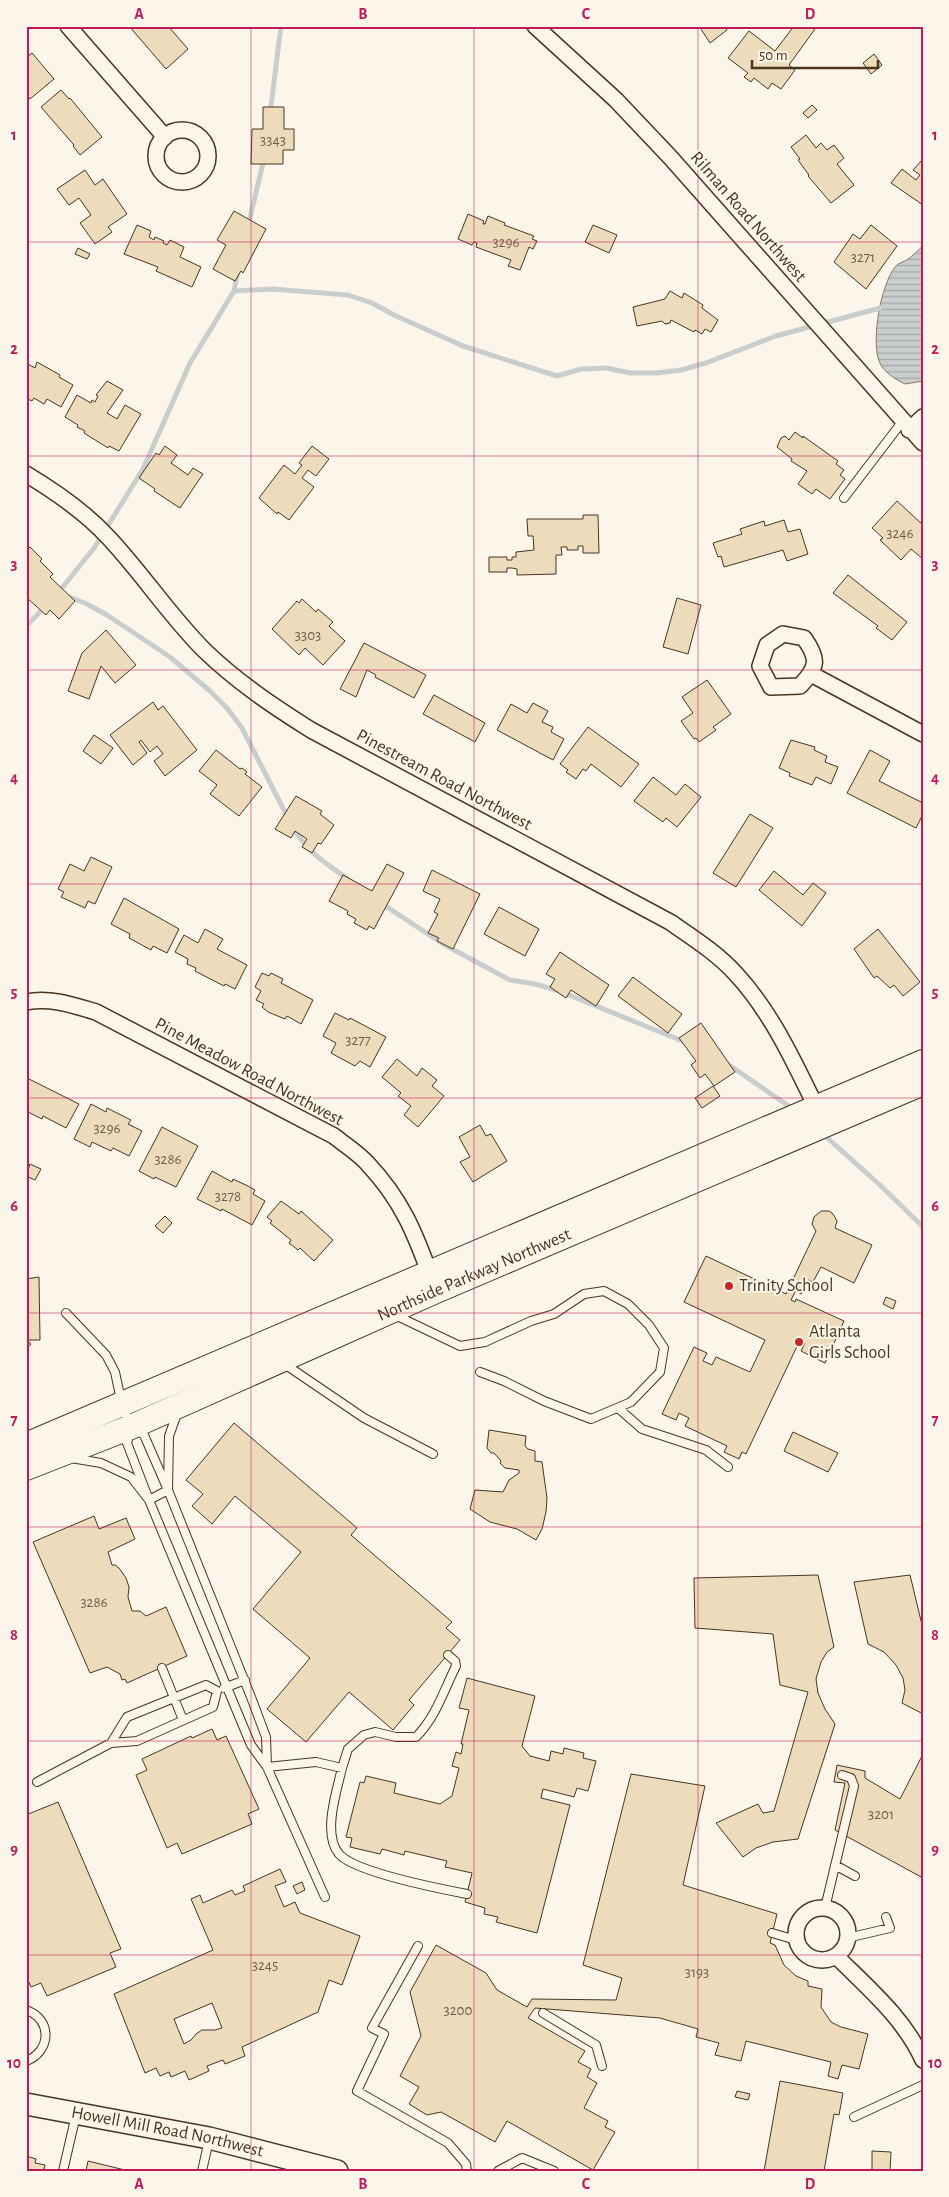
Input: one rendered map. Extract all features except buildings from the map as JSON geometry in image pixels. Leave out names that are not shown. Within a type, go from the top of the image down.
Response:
[{"type":"main road","name":"Northside Parkway Northwest","points":[[26,1445],[432,1282],[820,1116],[923,1062]]},
{"type":"main road","name":"Northside Parkway Northwest","points":[[820,1116],[923,1083]]},
{"type":"main road","name":"Northside Parkway Northwest","points":[[26,1468],[131,1427],[389,1312],[432,1282]]},
{"type":"main road","name":"Howell Mill Road Northwest","points":[[26,2104],[209,2138],[337,2171]]},
{"type":"street","points":[[68,26],[165,137]]},
{"type":"street","name":"Rilman Road Northwest","points":[[535,26],[616,100],[670,157],[923,443]]},
{"type":"street","points":[[906,426],[923,417]]},
{"type":"street","name":"Pinestream Road Northwest","points":[[26,474],[55,492],[104,532],[204,650],[265,701],[311,730],[670,922],[709,948],[736,974],[759,1002],[774,1026],[820,1116]]},
{"type":"street","points":[[811,674],[923,734]]},
{"type":"street","name":"Pine Meadow Road Northwest","points":[[26,1002],[48,1000],[72,1004],[96,1012],[334,1136],[366,1162],[395,1196],[415,1232],[432,1282]]},
{"type":"street","points":[[825,1908],[840,1915],[845,1922],[848,1938],[842,1951],[836,1956],[820,1960],[812,1958],[799,1948],[796,1940],[798,1923],[802,1916],[809,1911],[825,1908]]},
{"type":"street","points":[[836,1956],[885,2004],[901,2024],[923,2060]]},
{"type":"lane","points":[[844,498],[906,426]]},
{"type":"lane","points":[[389,1312],[460,1346],[484,1342],[531,1321],[554,1314],[584,1294],[604,1291],[628,1304],[649,1324],[664,1348],[660,1372],[631,1402],[591,1419],[544,1401],[504,1381],[480,1372]]},
{"type":"lane","points":[[66,1313],[106,1355],[116,1372],[122,1405],[131,1427],[144,1435],[245,1680],[266,1737],[267,1766]]},
{"type":"lane","points":[[279,1360],[364,1418],[433,1454]]},
{"type":"lane","points":[[168,1490],[169,1436],[181,1404]]},
{"type":"lane","points":[[618,1408],[642,1428],[706,1450],[728,1468]]},
{"type":"lane","points":[[131,1427],[126,1444],[226,1687],[251,1744],[267,1766],[326,1897]]},
{"type":"lane","points":[[57,1456],[101,1463],[131,1477],[149,1500]]},
{"type":"lane","points":[[149,1500],[168,1490]]},
{"type":"lane","points":[[448,1655],[455,1661],[456,1666],[436,1710],[424,1729],[416,1737],[396,1737],[375,1732],[364,1735],[348,1749],[334,1800],[331,1825],[334,1842],[339,1854],[363,1867],[411,1882],[467,1894]]},
{"type":"lane","points":[[162,1668],[183,1720]]},
{"type":"lane","points":[[217,1691],[245,1680]]},
{"type":"lane","points":[[111,1743],[126,1717],[206,1685],[217,1691]]},
{"type":"lane","points":[[38,1782],[111,1743],[136,1741],[213,1707],[217,1691]]},
{"type":"lane","points":[[267,1766],[316,1762],[342,1768]]},
{"type":"lane","points":[[825,1908],[854,1786],[851,1778],[842,1775]]},
{"type":"lane","points":[[835,1865],[855,1876]]},
{"type":"lane","points":[[848,1938],[890,1928],[886,1917]]},
{"type":"lane","points":[[772,1933],[796,1940]]},
{"type":"lane","points":[[418,1946],[372,2028],[384,2034],[357,2092],[448,2144],[466,2164],[467,2171]]},
{"type":"lane","points":[[26,2010],[39,2018],[46,2033],[42,2050],[36,2056],[26,2061]]},
{"type":"lane","points":[[542,2013],[596,2045],[602,2066]]},
{"type":"lane","points":[[854,2117],[923,2084]]},
{"type":"lane","points":[[63,2171],[77,2113]]},
{"type":"lane","points":[[202,2171],[209,2138]]},
{"type":"lane","points":[[498,2171],[522,2158],[554,2171]]},
{"type":"shaded area","points":[[923,246],[923,381],[905,384],[883,369],[879,361],[876,340],[877,326],[885,286],[890,275],[896,266],[910,258]]},
{"type":"waterway","points":[[270,114],[281,26]]},
{"type":"waterway","points":[[248,226],[264,159]]},
{"type":"waterway","points":[[58,593],[94,548],[143,469],[190,363],[234,291],[238,271]]},
{"type":"waterway","points":[[234,291],[272,289],[348,295],[372,303],[463,346],[557,376],[581,369],[606,368],[631,373],[681,370],[706,363],[776,336],[880,308]]},
{"type":"waterway","points":[[66,596],[85,603],[107,615],[170,657],[209,690],[227,708],[242,728],[288,818]]},
{"type":"waterway","points":[[26,626],[45,607]]},
{"type":"waterway","points":[[292,825],[309,849],[348,879]]},
{"type":"waterway","points":[[381,903],[443,944],[510,980],[535,984],[559,991],[685,1042]]},
{"type":"waterway","points":[[726,1063],[793,1109]]},
{"type":"waterway","points":[[823,1134],[923,1227]]},
{"type":"place","name":"Trinity School","points":[[729,1286]]},
{"type":"place","name":"Atlanta Girls School","points":[[799,1342]]}]
